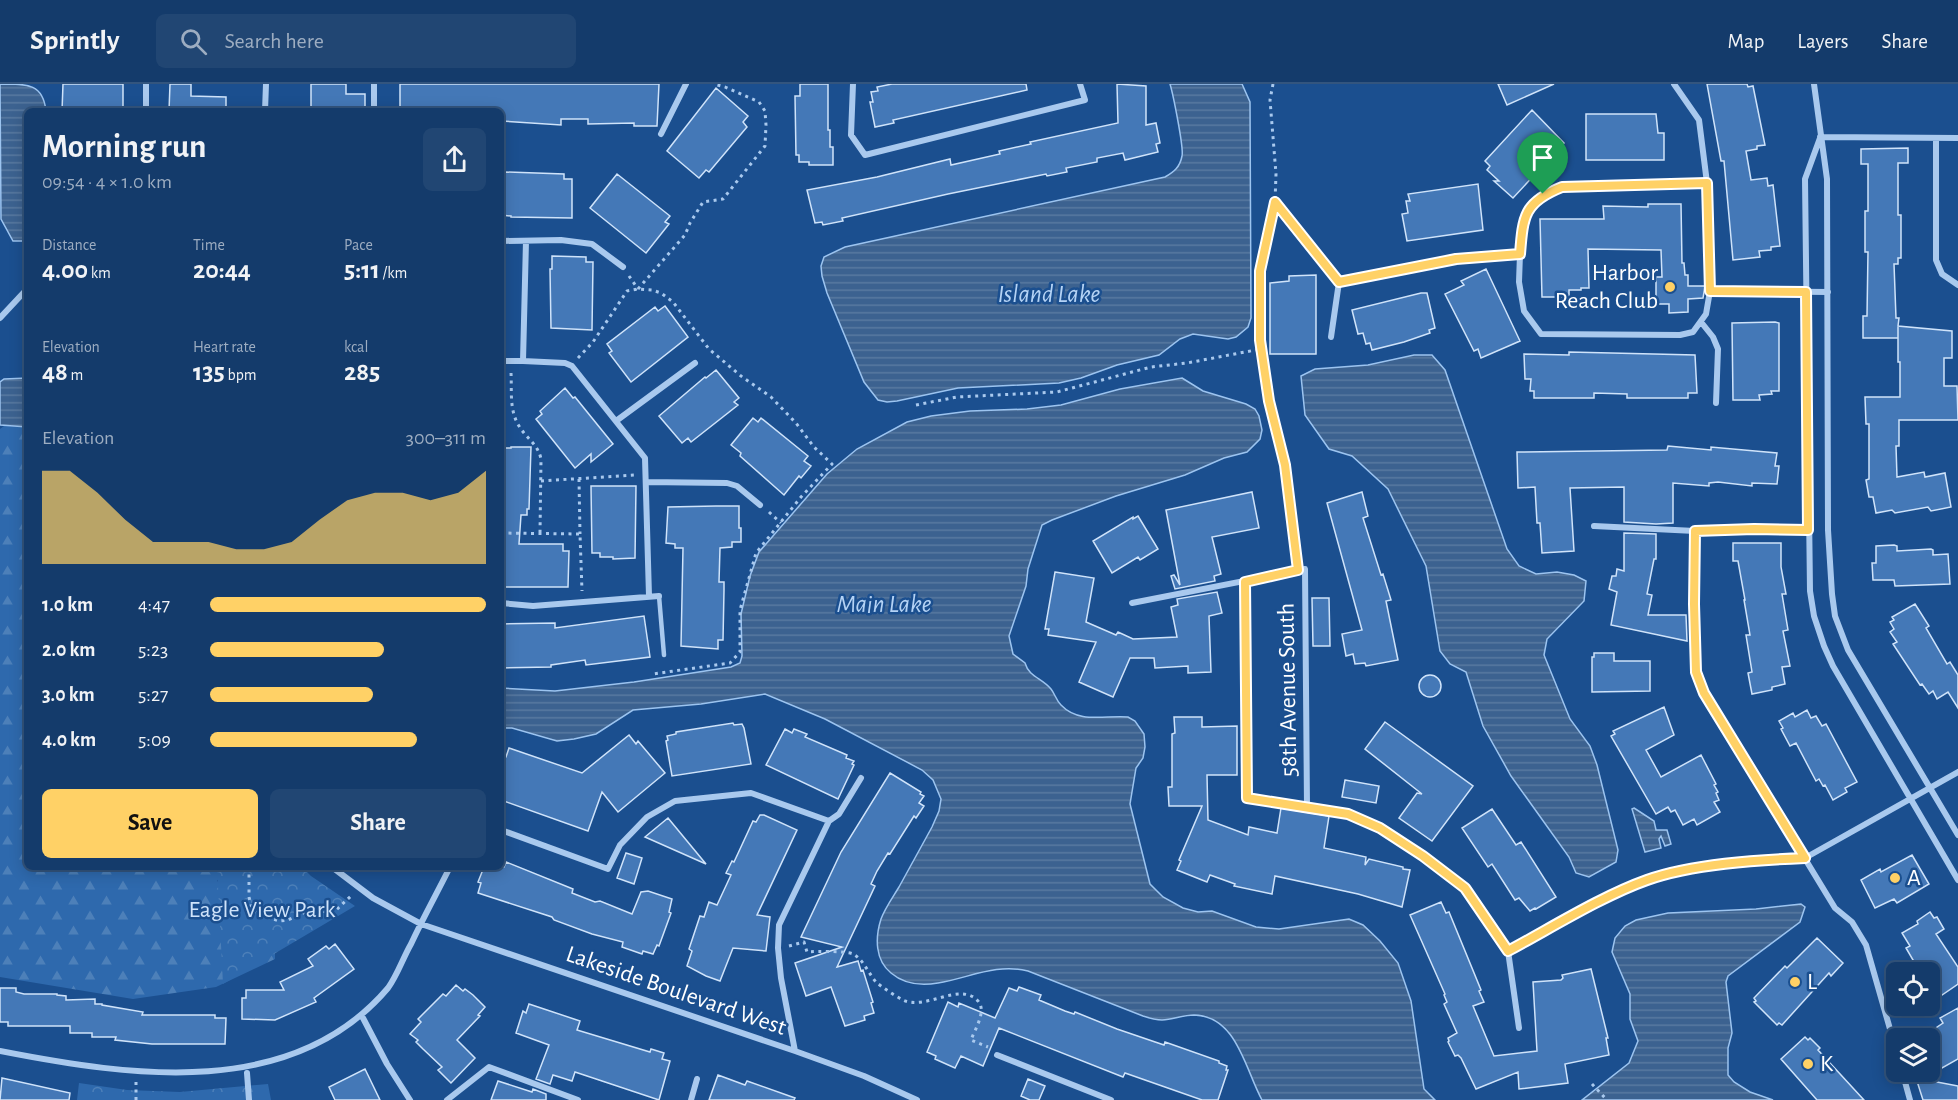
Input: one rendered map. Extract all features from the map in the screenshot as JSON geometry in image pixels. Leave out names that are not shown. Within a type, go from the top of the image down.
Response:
[{"type":"street","points":[[146,84],[146,108]]},
{"type":"street","points":[[265,108],[266,84]]},
{"type":"street","points":[[374,84],[374,108]]},
{"type":"street","points":[[661,134],[686,84]]},
{"type":"street","points":[[853,84],[851,135],[865,155],[1085,100],[1080,84]]},
{"type":"street","points":[[1674,84],[1699,120],[1707,183],[1710,291],[1706,314],[1693,332],[1680,335],[1541,334],[1524,311],[1519,282],[1522,227],[1529,208],[1543,194],[1562,187],[1707,183]]},
{"type":"street","points":[[1814,84],[1827,179],[1828,530],[1832,594],[1836,616],[1848,650],[1958,835]]},
{"type":"street","points":[[1820,137],[1958,138]]},
{"type":"street","points":[[1820,137],[1804,179],[1808,530],[1810,591],[1814,616],[1833,666],[1958,880]]},
{"type":"street","points":[[1936,138],[1936,260],[1942,274],[1958,285]]},
{"type":"street","points":[[504,241],[561,240],[592,244],[623,267]]},
{"type":"street","points":[[523,361],[526,241]]},
{"type":"street","points":[[1331,337],[1339,282],[1456,259],[1520,254]]},
{"type":"street","points":[[1710,291],[1828,292]]},
{"type":"street","points":[[0,318],[24,293]]},
{"type":"street","points":[[1701,322],[1718,349],[1716,403]]},
{"type":"street","points":[[504,361],[565,363],[572,366],[645,458],[649,596]]},
{"type":"street","points":[[616,421],[695,363]]},
{"type":"street","points":[[646,478],[727,483],[737,486],[760,505]]},
{"type":"street","points":[[1594,526],[1695,531],[1808,530]]},
{"type":"street","points":[[1695,531],[1696,672],[1704,693],[1835,908],[1852,922],[1866,945],[1890,1028]]},
{"type":"street","points":[[1132,603],[1302,570]]},
{"type":"street","name":"58th Avenue South","points":[[1302,570],[1307,807],[1348,814],[1380,828],[1423,856],[1465,888],[1508,951]]},
{"type":"street","points":[[1245,582],[1247,798],[1307,807]]},
{"type":"street","points":[[504,603],[533,606],[659,596]]},
{"type":"street","points":[[1519,1028],[1508,951],[1602,900],[1647,880],[1704,867],[1805,858],[1958,772]]},
{"type":"street","points":[[795,1051],[778,948],[779,925],[829,821],[839,814],[861,778]]},
{"type":"street","points":[[504,831],[608,869],[620,845],[646,817],[675,801],[751,793],[829,821]]},
{"type":"street","name":"Lakeside Boulevard West","points":[[336,870],[373,898],[420,924],[795,1051],[864,1076],[917,1100]]},
{"type":"street","points":[[230,1076],[285,1064],[323,1048],[363,1018],[389,987],[448,870]]},
{"type":"street","points":[[363,1018],[387,1064],[410,1100]]},
{"type":"street","points":[[0,1051],[102,1071],[135,1075],[222,1077]]},
{"type":"street","points":[[997,1055],[1101,1098],[1111,1100]]},
{"type":"street","points":[[447,1100],[489,1067],[574,1099]]},
{"type":"street","points":[[247,1073],[249,1100]]},
{"type":"street","points":[[691,1100],[697,1079]]},
{"type":"street","points":[[1905,1082],[1910,1100]]},
{"type":"lane","points":[[1287,218],[1339,282]]},
{"type":"lane","name":"58th Avenue South","points":[[1285,465],[1302,570]]},
{"type":"lane","points":[[659,596],[664,655]]},
{"type":"path","points":[[638,289],[686,235],[690,223],[703,202],[723,199],[765,146],[765,111],[759,102],[714,84]]},
{"type":"path","points":[[1273,84],[1270,100],[1276,174],[1275,202],[1260,271],[1261,350],[1269,401],[1285,465]]},
{"type":"path","points":[[1275,202],[1287,218]]},
{"type":"path","points":[[572,366],[593,342],[627,291],[638,289],[661,292],[673,302],[710,349],[741,376],[771,397],[796,423],[814,447],[832,464],[756,553],[740,610],[740,652],[737,657],[730,663],[653,674]]},
{"type":"path","points":[[916,405],[957,396],[1057,392],[1143,369],[1261,350]]},
{"type":"path","points":[[511,361],[514,417],[539,450],[540,533]]},
{"type":"path","points":[[541,481],[646,478]]},
{"type":"path","points":[[579,479],[582,602]]},
{"type":"path","points":[[760,505],[781,523]]},
{"type":"path","points":[[504,533],[580,534]]},
{"type":"path","points":[[249,870],[249,897],[252,910],[273,920],[288,920],[312,909],[333,913],[358,888]]},
{"type":"path","points":[[778,948],[804,942],[807,952],[851,952],[876,982],[904,1001],[920,1004],[964,994],[975,998],[980,1003],[981,1013],[971,1040],[990,1048],[997,1055]]},
{"type":"path","points":[[135,1075],[136,1100]]},
{"type":"path","points":[[1592,1084],[1606,1100]]},
{"type":"green space","points":[[4,426],[24,427],[24,870],[225,870],[217,881],[234,892],[275,931],[275,959],[216,987],[133,999],[0,977],[0,429]]},
{"type":"green space","name":"Eagle View Park","points":[[217,870],[305,870],[355,906],[223,984]]},
{"type":"green space","points":[[79,1083],[127,1090],[180,1092],[268,1084],[271,1100],[77,1100]]},
{"type":"water","points":[[0,84],[27,85],[42,95],[45,108],[24,108],[24,241],[13,241],[1,219]]},
{"type":"water","name":"Island Lake","points":[[1170,84],[1242,84],[1250,102],[1251,318],[1248,327],[1236,337],[1228,339],[1193,334],[1180,339],[1159,355],[1059,383],[958,388],[897,401],[878,400],[864,382],[827,293],[821,266],[824,257],[845,247],[1165,177],[1176,169],[1182,156],[1180,132]]},
{"type":"water","points":[[1414,355],[1432,355],[1445,370],[1507,549],[1519,566],[1536,574],[1557,572],[1574,575],[1586,581],[1584,601],[1547,639],[1544,655],[1570,719],[1590,746],[1597,765],[1618,850],[1616,862],[1589,877],[1576,873],[1569,857],[1511,776],[1483,726],[1466,672],[1450,664],[1440,651],[1426,566],[1388,489],[1352,456],[1329,449],[1305,415],[1301,376],[1315,369],[1368,365]]},
{"type":"water","points":[[24,378],[24,427],[0,425],[0,382],[4,379]]},
{"type":"water","name":"Main Lake","points":[[1182,378],[1203,391],[1255,409],[1262,430],[1260,439],[1247,452],[1224,458],[1185,475],[1116,496],[1042,525],[1028,569],[1026,586],[1009,636],[1013,654],[1047,685],[1059,703],[1068,711],[1084,717],[1128,717],[1135,721],[1144,734],[1143,758],[1136,768],[1130,804],[1150,884],[1163,897],[1183,908],[1198,912],[1212,911],[1256,927],[1279,929],[1349,919],[1363,925],[1380,941],[1398,963],[1411,1001],[1424,1089],[1435,1100],[1262,1100],[1238,1046],[1220,1024],[1209,1018],[1194,1015],[1166,1020],[1150,1018],[1028,971],[1016,969],[994,970],[932,984],[913,983],[896,977],[886,968],[879,955],[877,941],[879,926],[939,811],[941,799],[933,780],[922,770],[825,719],[765,694],[701,704],[633,710],[596,734],[574,739],[557,741],[512,728],[504,728],[504,688],[555,691],[634,682],[731,667],[740,663],[742,656],[741,614],[750,576],[759,552],[827,474],[857,449],[907,422],[931,416],[1061,405],[1120,389]]},
{"type":"water","points":[[1634,808],[1654,821],[1656,830],[1667,830],[1671,844],[1665,846],[1661,836],[1659,839],[1661,848],[1645,852],[1632,809]]},
{"type":"water","points":[[1801,904],[1805,907],[1800,922],[1728,976],[1726,982],[1732,1033],[1728,1048],[1728,1075],[1734,1082],[1750,1092],[1773,1100],[1582,1100],[1629,1063],[1638,1041],[1630,1019],[1630,994],[1612,952],[1615,938],[1625,926],[1636,920],[1668,913],[1756,909]]},
{"type":"building","points":[[63,84],[123,84],[123,108],[62,108]]},
{"type":"building","points":[[170,84],[191,84],[191,96],[226,97],[226,108],[169,108]]},
{"type":"building","points":[[311,84],[346,84],[346,94],[365,94],[365,108],[311,108]]},
{"type":"building","points":[[400,84],[659,84],[657,126],[634,126],[634,123],[588,124],[588,119],[561,119],[561,125],[504,121],[504,108],[400,108]]},
{"type":"building","points":[[800,84],[828,84],[828,130],[830,130],[830,147],[833,147],[833,165],[809,165],[809,162],[799,162],[799,155],[796,155],[795,96],[800,96]]},
{"type":"building","points":[[892,84],[1026,84],[1027,90],[893,120],[894,123],[875,127],[870,102],[873,102],[871,92],[878,91],[877,87]]},
{"type":"building","points":[[1117,84],[1146,86],[1146,125],[1156,123],[1160,143],[1156,144],[1158,152],[1125,160],[1123,153],[1097,158],[1097,162],[1066,168],[1067,172],[1047,176],[1046,174],[948,194],[842,218],[843,221],[823,225],[822,222],[815,223],[807,190],[877,177],[950,159],[951,165],[1000,154],[999,151],[1031,144],[1030,142],[1118,123]]},
{"type":"building","points":[[1498,84],[1554,84],[1507,105]]},
{"type":"building","points":[[1707,84],[1753,86],[1765,145],[1746,151],[1751,180],[1767,178],[1768,186],[1773,185],[1780,246],[1771,247],[1771,250],[1759,251],[1760,257],[1733,260],[1724,161],[1721,161]]},
{"type":"building","points":[[716,88],[748,116],[743,122],[747,127],[709,172],[706,170],[699,178],[667,151]]},
{"type":"building","points":[[1532,110],[1564,143],[1513,198],[1494,181],[1499,181],[1487,170],[1490,166],[1485,161]]},
{"type":"building","points":[[1586,114],[1656,114],[1658,133],[1664,133],[1664,160],[1586,160]]},
{"type":"building","points":[[1908,148],[1908,163],[1898,163],[1901,258],[1898,258],[1898,264],[1894,264],[1898,326],[1952,331],[1952,358],[1944,358],[1944,386],[1957,386],[1958,420],[1899,420],[1899,446],[1896,446],[1897,477],[1924,472],[1925,477],[1945,473],[1951,507],[1931,511],[1928,507],[1895,513],[1892,510],[1876,513],[1873,497],[1869,497],[1866,480],[1869,479],[1869,424],[1866,424],[1865,397],[1900,397],[1900,362],[1898,362],[1898,338],[1863,338],[1863,316],[1867,316],[1868,252],[1865,252],[1865,211],[1868,211],[1868,164],[1861,164],[1861,149]]},
{"type":"building","points":[[505,172],[564,174],[564,179],[572,179],[572,218],[504,215]]},
{"type":"building","points":[[617,174],[670,216],[665,222],[669,224],[646,253],[590,208]]},
{"type":"building","points":[[1478,184],[1483,230],[1407,241],[1402,214],[1408,213],[1406,201],[1410,201],[1408,194]]},
{"type":"building","points":[[1648,204],[1681,204],[1682,263],[1684,263],[1685,275],[1688,275],[1688,286],[1705,286],[1703,298],[1688,299],[1688,312],[1669,313],[1669,304],[1656,304],[1656,277],[1662,277],[1661,250],[1588,249],[1589,288],[1569,290],[1569,297],[1542,297],[1540,219],[1604,219],[1603,206],[1648,207]]},
{"type":"building","points":[[552,256],[586,257],[586,262],[593,262],[592,330],[551,328],[550,269],[552,269]]},
{"type":"building","points":[[1486,269],[1520,341],[1481,358],[1478,349],[1474,351],[1445,294],[1464,285],[1461,281]]},
{"type":"building","points":[[1316,275],[1316,354],[1270,354],[1270,283],[1289,281],[1289,276]]},
{"type":"building","points":[[1427,293],[1435,328],[1429,330],[1430,333],[1372,350],[1370,343],[1366,344],[1363,333],[1358,334],[1352,310]]},
{"type":"building","points":[[665,306],[688,337],[631,382],[609,353],[612,351],[607,344],[655,307],[658,311]]},
{"type":"building","points":[[1732,323],[1779,323],[1779,391],[1759,395],[1760,400],[1733,400]]},
{"type":"building","points":[[1569,352],[1695,355],[1697,393],[1688,393],[1688,398],[1627,398],[1627,394],[1594,393],[1594,398],[1534,398],[1534,391],[1530,391],[1531,379],[1525,379],[1524,354],[1569,355]]},
{"type":"building","points":[[716,370],[739,398],[734,402],[738,405],[691,442],[688,438],[682,443],[659,416]]},
{"type":"building","points":[[565,388],[613,444],[591,462],[591,454],[575,468],[536,419],[542,414],[540,411]]},
{"type":"building","points":[[753,418],[758,422],[761,418],[808,456],[804,461],[811,466],[801,478],[799,476],[784,495],[740,456],[741,453],[731,445]]},
{"type":"building","points":[[1668,446],[1777,453],[1775,466],[1779,466],[1777,484],[1752,483],[1752,486],[1718,482],[1709,483],[1709,486],[1673,483],[1673,523],[1656,524],[1624,522],[1624,487],[1570,488],[1574,551],[1542,553],[1540,523],[1537,523],[1535,487],[1518,488],[1517,452],[1667,450]]},
{"type":"building","points":[[531,447],[529,509],[527,509],[527,515],[521,515],[519,544],[563,544],[563,551],[569,551],[568,587],[504,587],[504,448]]},
{"type":"building","points":[[591,486],[636,486],[635,558],[613,559],[613,557],[600,557],[600,553],[592,553]]},
{"type":"building","points":[[1252,492],[1259,528],[1212,537],[1221,574],[1214,576],[1215,581],[1175,589],[1171,576],[1174,575],[1180,585],[1166,510]]},
{"type":"building","points":[[1362,492],[1368,516],[1363,518],[1391,600],[1386,601],[1398,660],[1366,666],[1365,663],[1355,664],[1353,654],[1346,656],[1342,634],[1362,630],[1327,503]]},
{"type":"building","points":[[739,506],[741,542],[732,542],[732,547],[720,548],[719,582],[724,582],[723,640],[718,640],[718,649],[681,646],[683,548],[675,548],[675,544],[666,543],[668,507]]},
{"type":"building","points":[[1138,516],[1158,549],[1140,560],[1138,557],[1112,573],[1093,541]]},
{"type":"building","points":[[1624,533],[1656,534],[1656,559],[1654,559],[1647,594],[1652,595],[1648,615],[1686,615],[1687,641],[1611,625],[1617,592],[1609,589],[1612,576],[1616,576],[1617,569],[1624,571]]},
{"type":"building","points":[[1733,543],[1781,543],[1781,567],[1786,594],[1782,594],[1788,630],[1783,631],[1790,666],[1782,667],[1785,684],[1772,687],[1772,690],[1752,694],[1748,673],[1752,672],[1746,635],[1750,635],[1738,561],[1733,561]]},
{"type":"building","points":[[1876,546],[1897,546],[1897,551],[1931,549],[1933,555],[1948,554],[1950,584],[1895,586],[1894,580],[1873,580],[1872,563],[1876,563]]},
{"type":"building","points":[[1055,572],[1094,578],[1086,622],[1116,635],[1118,632],[1133,639],[1177,637],[1171,607],[1178,605],[1177,599],[1217,592],[1222,613],[1209,616],[1211,672],[1188,673],[1188,666],[1155,668],[1154,658],[1130,658],[1113,697],[1079,682],[1096,642],[1048,635],[1049,629],[1045,629]]},
{"type":"building","points":[[1312,598],[1329,598],[1330,646],[1313,646]]},
{"type":"building","points":[[1915,604],[1929,626],[1926,628],[1947,664],[1950,662],[1958,675],[1958,708],[1948,692],[1937,699],[1933,691],[1929,694],[1922,684],[1920,685],[1893,644],[1897,642],[1890,632],[1894,629],[1890,622],[1894,620],[1892,617]]},
{"type":"building","points":[[644,616],[650,657],[586,665],[585,660],[551,665],[551,667],[504,668],[504,624],[555,623],[555,628]]},
{"type":"building","points":[[1594,653],[1614,653],[1614,661],[1650,661],[1650,691],[1592,692]]},
{"type":"building","points":[[1430,675],[1438,678],[1441,686],[1438,694],[1430,697],[1422,694],[1419,686],[1422,678]]},
{"type":"building","points":[[1664,707],[1674,735],[1646,750],[1661,777],[1701,755],[1716,784],[1714,785],[1719,800],[1714,802],[1720,812],[1697,825],[1694,819],[1683,825],[1675,810],[1671,812],[1668,807],[1656,814],[1611,736],[1615,734],[1613,731]]},
{"type":"building","points":[[1807,710],[1811,718],[1816,716],[1822,726],[1826,724],[1857,782],[1845,788],[1847,792],[1833,800],[1825,785],[1823,786],[1819,779],[1816,781],[1796,743],[1790,746],[1781,729],[1783,728],[1779,721],[1793,713],[1795,717]]},
{"type":"building","points":[[1174,717],[1202,717],[1202,727],[1237,726],[1237,775],[1207,775],[1208,820],[1248,835],[1249,827],[1277,833],[1281,808],[1329,816],[1324,848],[1366,857],[1365,865],[1369,859],[1410,870],[1402,907],[1358,894],[1275,876],[1272,894],[1234,886],[1235,884],[1210,875],[1207,882],[1177,870],[1202,806],[1169,806],[1168,787],[1172,787]]},
{"type":"building","points":[[1385,722],[1473,786],[1432,841],[1399,818],[1417,793],[1422,794],[1365,749]]},
{"type":"building","points":[[733,723],[734,725],[742,724],[744,728],[751,764],[672,776],[667,736],[676,734],[676,732]]},
{"type":"building","points":[[785,729],[792,733],[794,729],[807,734],[805,737],[847,755],[846,758],[854,761],[838,799],[766,765]]},
{"type":"building","points":[[629,735],[636,744],[638,741],[665,773],[618,812],[602,792],[588,831],[504,801],[504,757],[506,757],[509,748],[582,773]]},
{"type":"building","points":[[890,773],[921,792],[920,794],[924,796],[919,803],[924,806],[916,818],[914,816],[877,871],[871,884],[875,886],[837,967],[858,961],[873,1002],[871,1003],[874,1013],[864,1016],[865,1020],[845,1026],[831,987],[806,996],[795,963],[842,947],[801,937],[841,852]]},
{"type":"building","points":[[1345,780],[1379,786],[1376,803],[1342,797]]},
{"type":"building","points":[[1492,809],[1516,845],[1521,842],[1556,897],[1536,909],[1530,911],[1519,898],[1515,900],[1492,864],[1488,867],[1462,828]]},
{"type":"building","points":[[760,815],[797,830],[757,915],[770,917],[766,951],[733,948],[720,981],[687,966],[692,951],[689,949],[700,916],[704,917],[709,902],[717,905],[731,875],[726,873],[732,861],[734,862],[753,821],[756,822]]},
{"type":"building","points":[[668,818],[706,864],[645,837]]},
{"type":"building","points":[[626,853],[642,858],[634,884],[617,878]]},
{"type":"building","name":"A","points":[[1912,855],[1929,884],[1897,903],[1894,899],[1875,908],[1861,880]]},
{"type":"building","points":[[506,862],[573,889],[572,893],[632,914],[641,892],[648,891],[672,899],[669,912],[671,913],[659,946],[657,945],[653,954],[643,951],[642,954],[622,947],[623,942],[592,934],[554,920],[552,917],[478,893],[481,883],[478,882],[483,870],[504,870]]},
{"type":"building","points":[[1441,902],[1446,913],[1449,912],[1481,990],[1479,991],[1484,1002],[1473,1006],[1494,1056],[1537,1051],[1533,982],[1561,980],[1562,975],[1591,969],[1608,1038],[1606,1038],[1609,1055],[1565,1064],[1568,1083],[1519,1089],[1518,1072],[1476,1089],[1461,1058],[1458,1055],[1455,1056],[1448,1042],[1448,1038],[1457,1033],[1444,1004],[1447,1002],[1445,994],[1410,915]]},
{"type":"building","points":[[1930,912],[1934,918],[1937,917],[1944,929],[1936,934],[1958,967],[1958,984],[1942,995],[1940,992],[1940,962],[1914,962],[1906,948],[1910,946],[1902,933],[1918,924],[1917,921]]},
{"type":"building","name":"L","points":[[1817,938],[1843,963],[1831,976],[1829,973],[1782,1025],[1779,1023],[1777,1025],[1754,1002],[1756,1001],[1754,998]]},
{"type":"building","points":[[335,944],[354,969],[314,998],[316,1002],[275,1020],[242,1019],[242,998],[246,998],[246,990],[284,990],[280,982],[313,966],[308,959],[326,946],[329,949]]},
{"type":"building","points":[[456,985],[473,995],[485,1007],[478,1015],[480,1016],[457,1040],[475,1058],[451,1083],[438,1070],[442,1067],[410,1034],[421,1022],[418,1019],[443,994],[446,996]]},
{"type":"building","points":[[1019,987],[1041,995],[1039,1000],[1065,1011],[1074,1014],[1075,1012],[1164,1045],[1165,1042],[1219,1061],[1227,1066],[1226,1070],[1228,1070],[1218,1100],[1202,1100],[1125,1073],[1123,1077],[999,1028],[983,1066],[961,1056],[955,1068],[935,1059],[936,1056],[927,1052],[948,1002],[958,1007],[959,1003],[995,1018],[1009,988],[1017,991]]},
{"type":"building","points":[[0,988],[16,988],[16,992],[24,994],[57,994],[66,996],[66,1000],[95,999],[95,1004],[143,1012],[142,1015],[215,1015],[215,1018],[226,1018],[225,1044],[152,1044],[115,1040],[116,1037],[92,1037],[92,1033],[70,1033],[70,1026],[8,1026],[8,1022],[0,1022]]},
{"type":"building","points":[[529,1004],[580,1021],[577,1030],[650,1052],[651,1049],[664,1053],[662,1059],[670,1061],[659,1100],[575,1072],[572,1081],[553,1075],[550,1084],[536,1079],[549,1045],[516,1033],[523,1011],[526,1013]]},
{"type":"building","points":[[1958,1008],[1958,1059],[1942,1068],[1940,1064],[1940,1028],[1936,1028],[1943,1023],[1940,1018]]},
{"type":"building","name":"K","points":[[1805,1037],[1808,1040],[1810,1038],[1820,1048],[1818,1050],[1864,1100],[1817,1100],[1781,1059]]},
{"type":"building","points":[[365,1069],[380,1100],[335,1100],[329,1087]]},
{"type":"building","points":[[718,1075],[745,1085],[747,1081],[795,1098],[794,1100],[709,1100]]},
{"type":"building","points":[[2,1078],[70,1093],[69,1100],[0,1100]]},
{"type":"building","points":[[1028,1079],[1045,1086],[1039,1100],[1030,1100],[1021,1096]]},
{"type":"building","points":[[498,1081],[546,1094],[546,1100],[491,1100]]},
{"type":"building","points":[[1917,1082],[1937,1082],[1958,1086],[1958,1100],[1923,1100]]},
{"type":"place","name":"Harbor Reach Club","points":[[1670,287]]},
{"type":"place","name":"A","points":[[1895,878]]},
{"type":"place","name":"L","points":[[1795,982]]},
{"type":"place","name":"K","points":[[1808,1064]]},
{"type":"route","points":[[1707,183],[1710,291],[1806,292],[1808,530],[1695,531],[1694,604],[1696,672],[1704,693],[1805,858],[1704,867],[1647,880],[1602,900],[1508,951],[1465,888],[1423,856],[1380,828],[1348,814],[1247,798],[1245,582],[1298,570],[1285,465],[1269,401],[1260,340],[1260,271],[1275,202],[1339,282],[1456,259],[1520,254],[1522,227],[1529,208],[1543,194],[1562,187],[1707,183]]}]
